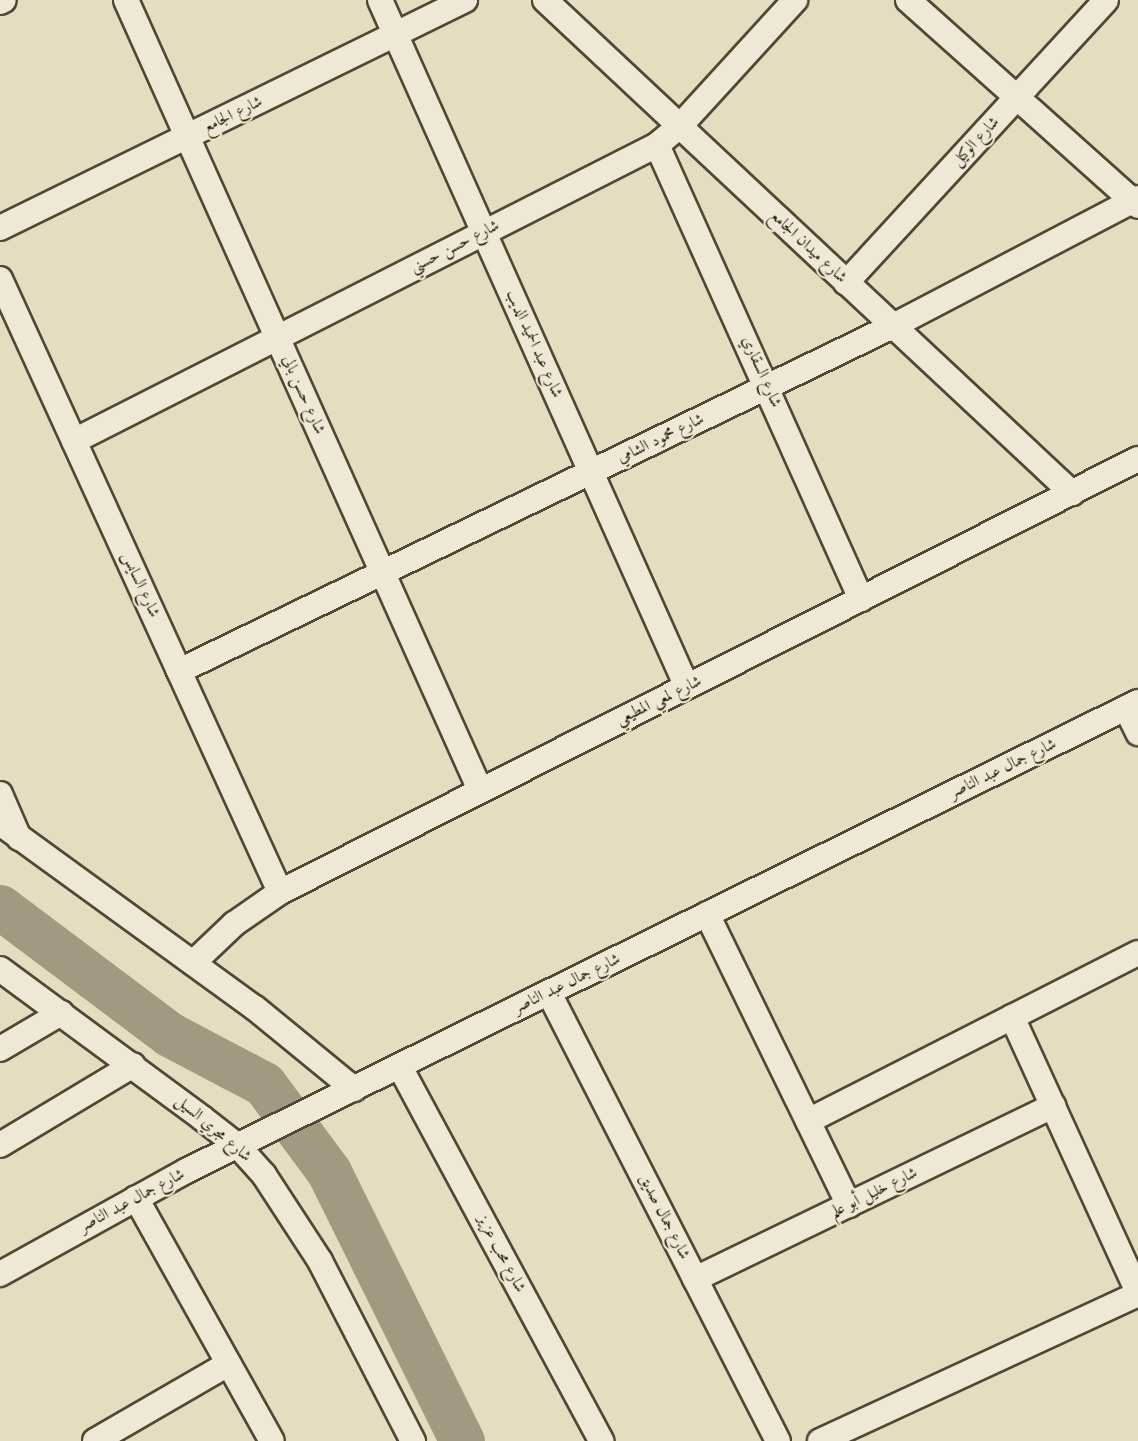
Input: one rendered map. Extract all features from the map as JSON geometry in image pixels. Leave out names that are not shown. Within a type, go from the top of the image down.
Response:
[{"type":"street","name":"شارع حسن بالي","points":[[126,0],[480,790]]},
{"type":"street","name":"شارع عبد الحميد الديب","points":[[380,0],[687,687]]},
{"type":"street","name":"شارع الجامع","points":[[0,228],[465,0]]},
{"type":"street","name":"شارع ميدان الجامع","points":[[545,0],[1072,493]]},
{"type":"street","name":"شارع حسن حسني","points":[[74,441],[657,145],[680,126],[795,0]]},
{"type":"street","points":[[908,0],[1016,99],[1136,201]]},
{"type":"street","name":"شارع الوكيل","points":[[846,283],[1106,0]]},
{"type":"street","name":"شارع السقاري","points":[[657,145],[861,599]]},
{"type":"street","name":"شارع محمود الشامي","points":[[179,671],[383,575],[768,388],[1136,201]]},
{"type":"street","name":"شارع السايس","points":[[0,279],[280,892]]},
{"type":"street","name":"شارع لمعي المطيعي","points":[[193,963],[234,924],[280,892],[1138,459]]},
{"type":"street","points":[[1132,705],[1138,733]]},
{"type":"street","name":"شارع جمال عبد الناصر","points":[[0,1274],[136,1198],[238,1146],[1132,705]]},
{"type":"street","points":[[0,794],[9,831],[317,1055],[344,1094]]},
{"type":"street","points":[[707,914],[849,1205]]},
{"type":"street","points":[[808,1121],[1138,953]]},
{"type":"street","name":"شارع مجري السيل","points":[[0,969],[133,1065],[238,1146],[270,1182],[302,1229],[413,1441]]},
{"type":"street","name":"شارع جمال صديق","points":[[549,993],[778,1441]]},
{"type":"street","points":[[0,1049],[61,1013]]},
{"type":"street","points":[[820,1441],[1138,1293],[1012,1017]]},
{"type":"street","points":[[0,1145],[133,1065]]},
{"type":"street","name":"شارع محب عزيز","points":[[400,1067],[602,1441]]},
{"type":"street","name":"شارع خليل أبو علم","points":[[695,1279],[1053,1106]]},
{"type":"street","points":[[136,1198],[272,1441]]},
{"type":"street","points":[[102,1439],[228,1364]]},
{"type":"waterway","points":[[0,907],[169,1034],[264,1084],[329,1172],[462,1441]]}]
